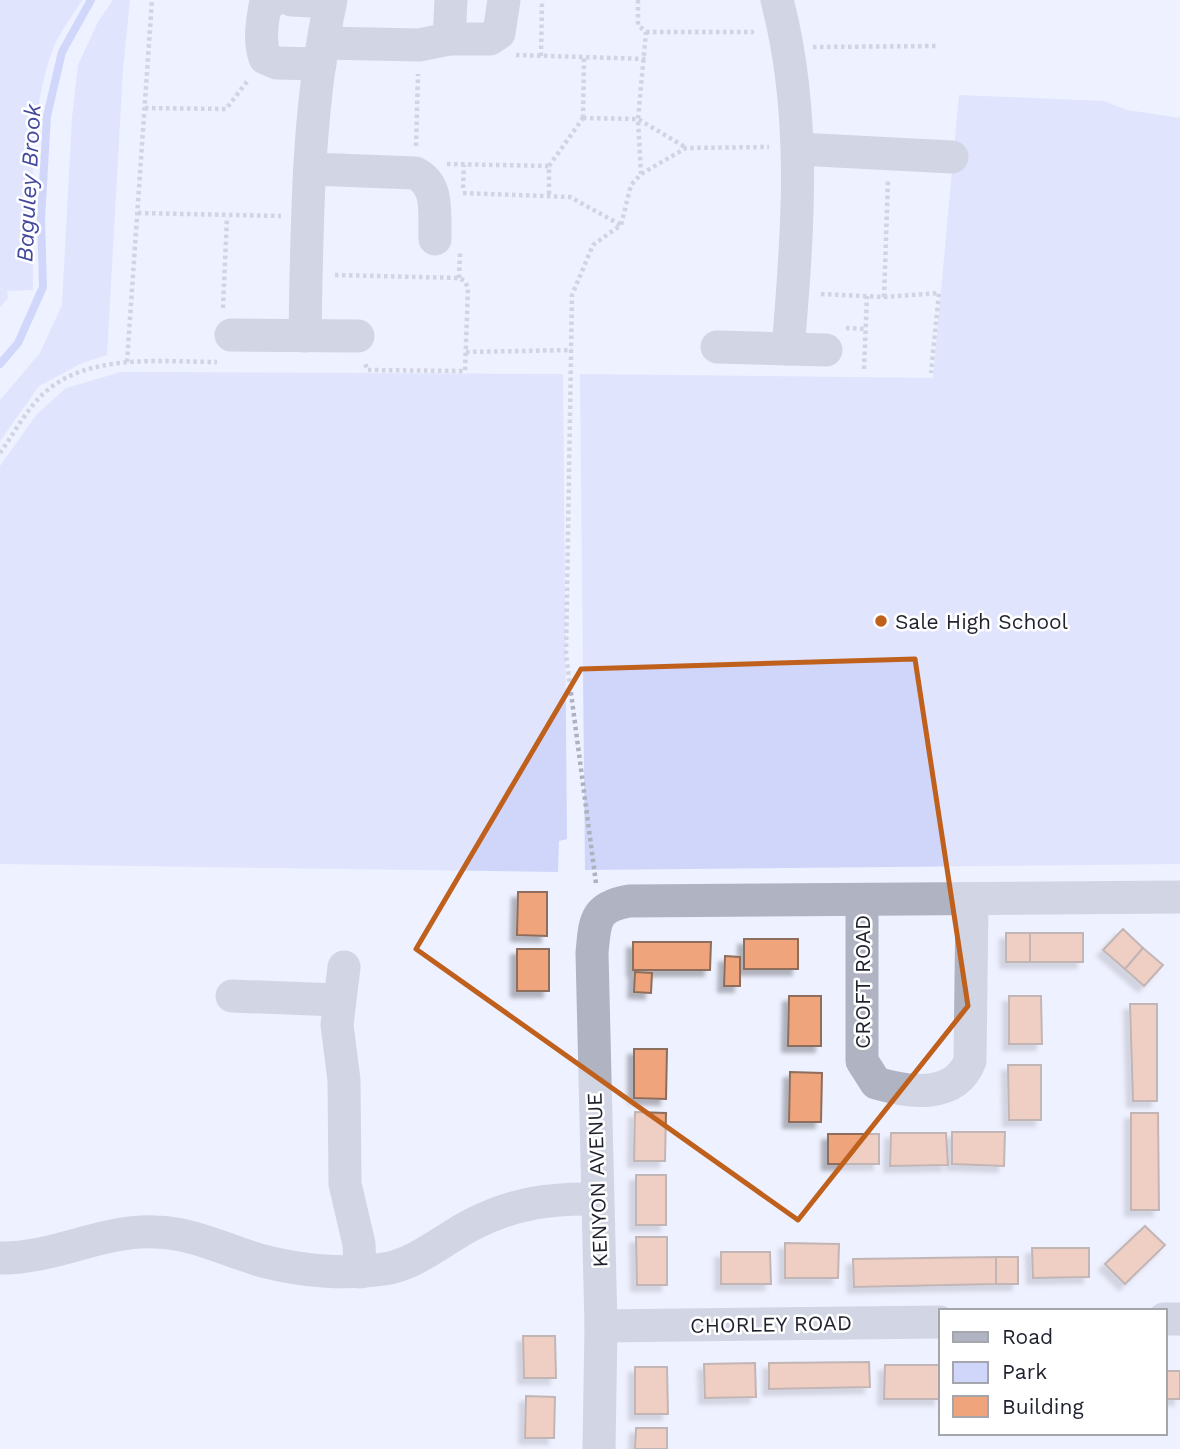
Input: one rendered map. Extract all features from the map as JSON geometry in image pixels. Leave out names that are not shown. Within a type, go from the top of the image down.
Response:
[{"type":"street","points":[[274,0],[265,6],[261,47],[265,58],[276,63],[322,53],[490,39],[499,33],[504,0]]},
{"type":"street","points":[[292,0],[331,1],[322,53],[312,169],[305,336]]},
{"type":"street","points":[[434,42],[452,0]]},
{"type":"street","points":[[777,0],[794,84],[798,149],[788,349]]},
{"type":"street","points":[[798,149],[952,157]]},
{"type":"street","points":[[312,169],[415,168],[427,179],[433,190],[435,239]]},
{"type":"street","points":[[225,339],[358,336]]},
{"type":"street","points":[[717,346],[826,350]]},
{"type":"street","name":"CROFT ROAD","points":[[600,912],[608,906],[629,901],[1180,897]]},
{"type":"street","name":"CROFT ROAD","points":[[862,900],[862,1061],[876,1083],[895,1088],[934,1090],[952,1086],[965,1074],[970,1061],[972,900]]},
{"type":"street","name":"KENYON AVENUE","points":[[599,1449],[601,1326],[592,953],[594,928],[600,912]]},
{"type":"street","points":[[344,967],[338,1000],[338,1042],[344,1080],[345,1184],[359,1244],[360,1272]]},
{"type":"street","points":[[232,996],[338,1000]]},
{"type":"street","points":[[0,1258],[47,1253],[122,1234],[149,1231],[183,1235],[286,1265],[360,1272],[387,1269],[412,1260],[473,1224],[505,1210],[553,1198],[596,1199]]},
{"type":"street","name":"CHORLEY ROAD","points":[[601,1326],[939,1322]]},
{"type":"path","points":[[127,362],[152,0]]},
{"type":"path","points":[[541,56],[542,0]]},
{"type":"path","points":[[638,0],[638,25],[646,32],[939,46]]},
{"type":"path","points":[[640,174],[638,119],[646,59],[646,32]]},
{"type":"path","points":[[490,39],[506,55],[646,59]]},
{"type":"path","points":[[434,42],[415,168],[550,166]]},
{"type":"path","points":[[145,108],[226,109],[265,58]]},
{"type":"path","points":[[549,195],[550,166],[583,118],[584,58]]},
{"type":"path","points":[[583,118],[638,119],[686,148]]},
{"type":"path","points":[[600,912],[566,654],[572,295],[593,245],[621,225],[631,186],[640,174],[686,148],[719,145],[798,149]]},
{"type":"path","points":[[884,297],[888,154]]},
{"type":"path","points":[[463,193],[570,197],[621,225]]},
{"type":"path","points":[[138,213],[227,217],[309,216]]},
{"type":"path","points":[[0,453],[42,395],[83,370],[225,339],[227,217]]},
{"type":"path","points":[[306,275],[459,278],[465,281],[468,288],[465,371],[367,370],[358,336]]},
{"type":"path","points":[[792,293],[884,297],[939,293],[931,373]]},
{"type":"path","points":[[864,369],[867,296]]},
{"type":"path","points":[[466,352],[572,350]]},
{"type":"highlighted area","points":[[915,659],[968,1006],[798,1220],[416,949],[581,669]]},
{"type":"green space","points":[[0,0],[82,0],[54,46],[39,103],[33,166],[33,290],[7,291],[8,298],[0,307]]},
{"type":"green space","points":[[113,0],[130,0],[123,69],[107,355],[82,363],[39,386],[0,441],[0,400],[40,353],[62,305],[72,118],[78,65],[98,22]]},
{"type":"green space","name":"Sale High School","points":[[959,95],[1104,101],[1127,110],[1180,118],[1180,864],[585,870],[580,374],[933,378]]},
{"type":"green space","points":[[121,372],[563,374],[567,839],[559,841],[558,872],[0,864],[0,466],[37,414],[66,388]]},
{"type":"building","points":[[518,892],[547,892],[547,936],[517,935]]},
{"type":"building","points":[[1123,929],[1143,948],[1125,969],[1103,950]]},
{"type":"building","points":[[1006,933],[1030,933],[1030,962],[1006,962]]},
{"type":"building","points":[[1030,933],[1083,933],[1083,962],[1030,962]]},
{"type":"building","points":[[744,939],[798,939],[798,969],[744,969]]},
{"type":"building","points":[[633,942],[711,942],[710,970],[633,970]]},
{"type":"building","points":[[1143,948],[1163,965],[1144,986],[1125,969]]},
{"type":"building","points":[[517,949],[549,949],[549,991],[517,991]]},
{"type":"building","points":[[725,956],[740,957],[740,986],[724,986]]},
{"type":"building","points":[[635,972],[652,973],[651,993],[634,992]]},
{"type":"building","points":[[789,996],[821,996],[821,1046],[788,1046]]},
{"type":"building","points":[[1009,996],[1041,996],[1042,1044],[1009,1044]]},
{"type":"building","points":[[1130,1004],[1157,1004],[1157,1101],[1133,1101]]},
{"type":"building","points":[[634,1049],[667,1049],[666,1099],[634,1098]]},
{"type":"building","points":[[1008,1065],[1041,1065],[1041,1120],[1009,1120]]},
{"type":"building","points":[[790,1072],[822,1073],[821,1122],[789,1122]]},
{"type":"building","points":[[635,1112],[666,1113],[665,1161],[634,1161]]},
{"type":"building","points":[[1131,1113],[1158,1113],[1159,1210],[1131,1210]]},
{"type":"building","points":[[952,1132],[1005,1132],[1004,1166],[952,1164]]},
{"type":"building","points":[[891,1133],[946,1133],[948,1165],[890,1166]]},
{"type":"building","points":[[828,1134],[879,1134],[879,1164],[828,1164]]},
{"type":"building","points":[[636,1175],[666,1175],[666,1225],[636,1225]]},
{"type":"building","points":[[1145,1226],[1165,1245],[1125,1284],[1105,1264]]},
{"type":"building","points":[[636,1237],[667,1237],[667,1285],[637,1285]]},
{"type":"building","points":[[785,1243],[839,1244],[838,1278],[785,1278]]},
{"type":"building","points":[[1032,1248],[1089,1248],[1089,1277],[1033,1278]]},
{"type":"building","points":[[721,1252],[770,1252],[771,1284],[721,1284]]},
{"type":"building","points":[[996,1257],[1018,1257],[1018,1284],[996,1284]]},
{"type":"building","points":[[996,1257],[996,1284],[854,1287],[853,1259]]},
{"type":"building","points":[[523,1336],[555,1336],[556,1378],[524,1378]]},
{"type":"building","points":[[869,1362],[870,1387],[769,1389],[769,1363]]},
{"type":"building","points":[[755,1363],[756,1397],[705,1398],[704,1364]]},
{"type":"building","points":[[885,1365],[939,1365],[939,1399],[884,1399]]},
{"type":"building","points":[[635,1367],[667,1367],[668,1414],[635,1414]]},
{"type":"building","points":[[1166,1371],[1180,1371],[1180,1399],[1166,1399]]},
{"type":"building","points":[[526,1396],[555,1397],[554,1438],[525,1438]]},
{"type":"building","points":[[636,1428],[667,1428],[667,1449],[635,1449]]},
{"type":"waterway","name":"Baguley Brook","points":[[0,364],[18,343],[43,287],[41,219],[47,116],[62,52],[91,0]]},
{"type":"place","name":"Sale High School","points":[[881,621]]}]
